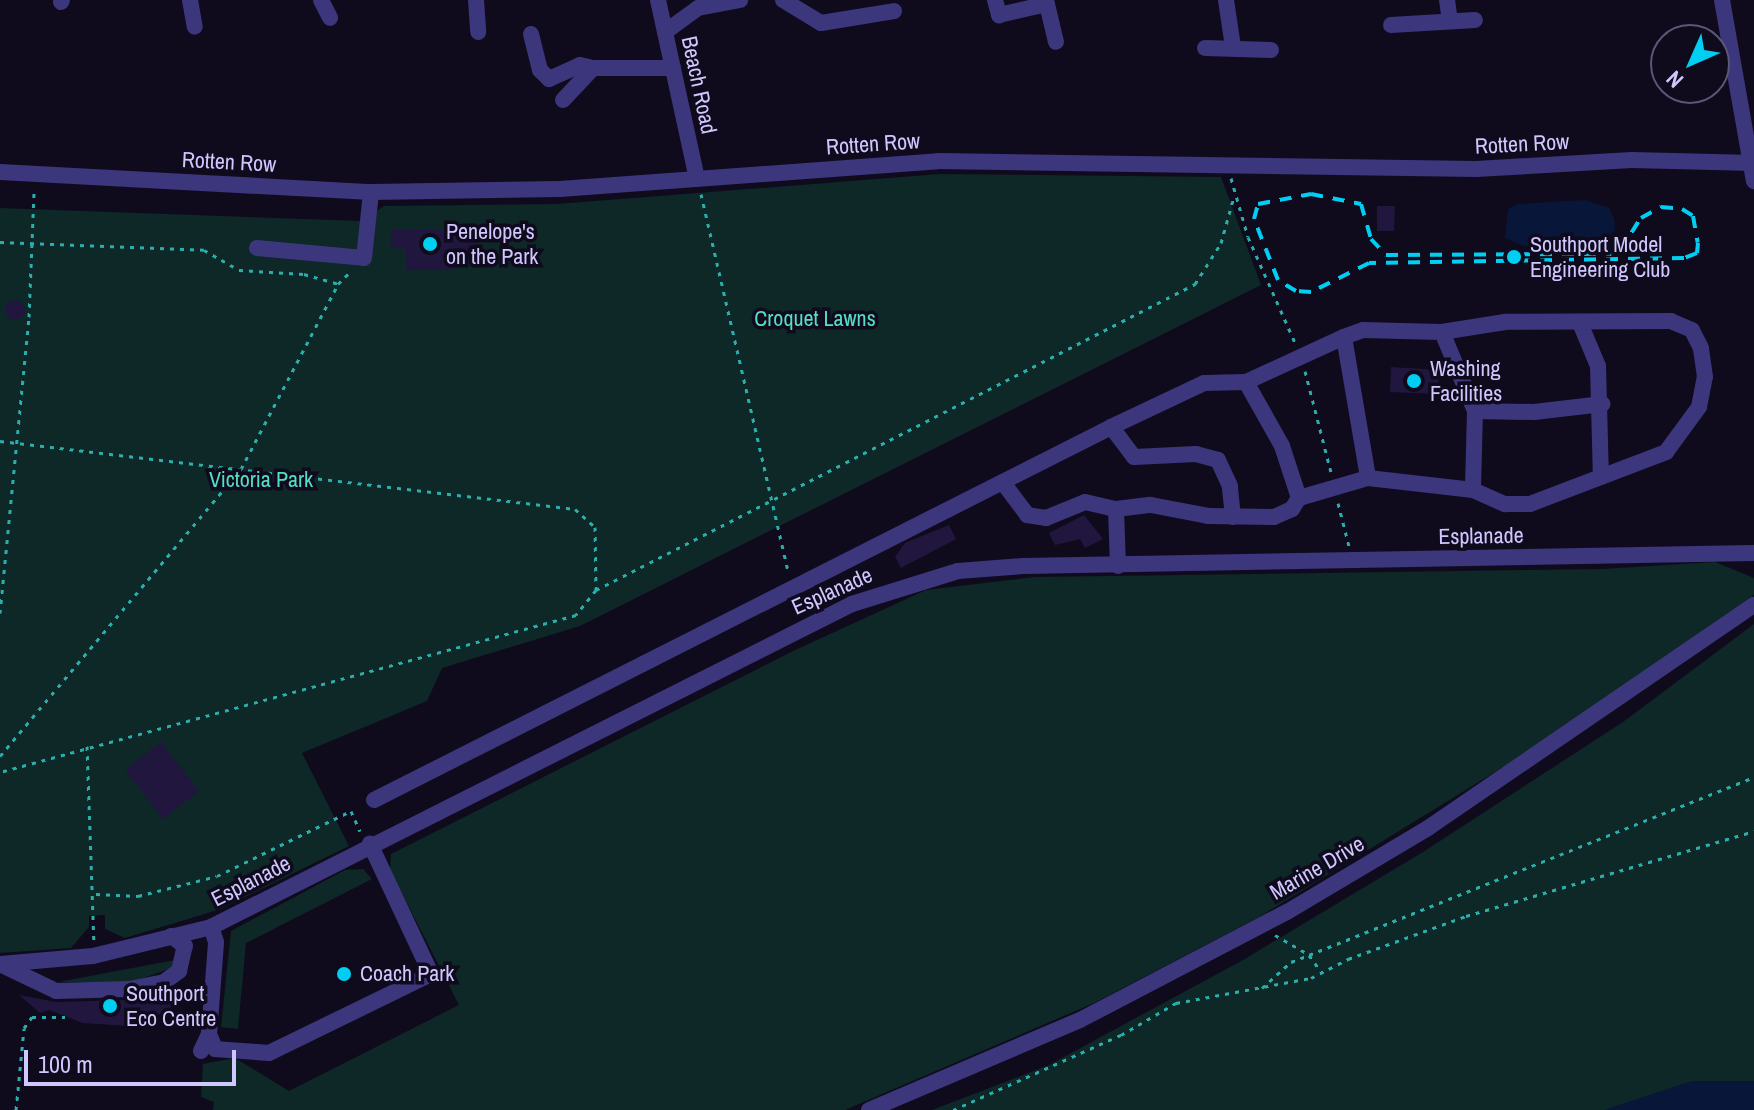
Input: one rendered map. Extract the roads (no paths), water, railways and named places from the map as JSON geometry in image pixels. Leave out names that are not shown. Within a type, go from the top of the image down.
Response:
[{"type":"street","points":[[190,0],[195,27]]},
{"type":"street","points":[[321,0],[330,18]]},
{"type":"street","points":[[476,0],[478,32]]},
{"type":"street","name":"Beach Road","points":[[658,0],[697,179]]},
{"type":"street","points":[[665,32],[698,8],[740,0]]},
{"type":"street","points":[[783,0],[821,23],[894,11]]},
{"type":"street","points":[[995,0],[999,15],[1046,2],[1056,42]]},
{"type":"street","points":[[1226,0],[1233,47]]},
{"type":"street","points":[[1447,0],[1450,21]]},
{"type":"street","points":[[1722,0],[1754,181]]},
{"type":"street","points":[[1391,25],[1475,20]]},
{"type":"street","points":[[531,34],[540,70],[549,79],[580,65],[593,68],[673,68]]},
{"type":"street","points":[[1205,48],[1271,50]]},
{"type":"street","points":[[563,100],[593,68]]},
{"type":"street","name":"Rotten Row","points":[[0,172],[371,192],[560,189],[938,161],[1476,169],[1632,160],[1752,163]]},
{"type":"street","points":[[257,248],[364,258],[371,192]]},
{"type":"street","points":[[374,800],[1004,484],[1111,427],[1204,383],[1246,382],[1363,330],[1442,332],[1505,322],[1671,321],[1692,330],[1701,348],[1705,377],[1699,407],[1685,432],[1666,452],[1530,504],[1505,504],[1473,490],[1368,478],[1299,498],[1283,514],[1233,517],[1151,505],[1116,509],[1085,502],[1046,518],[1027,515],[1004,484]]},
{"type":"street","points":[[1580,323],[1598,366],[1603,404],[1601,477]]},
{"type":"street","points":[[1442,332],[1475,411],[1473,490]]},
{"type":"street","points":[[1344,337],[1368,478]]},
{"type":"street","points":[[1246,382],[1282,446],[1299,498]]},
{"type":"street","points":[[1475,411],[1534,412],[1603,404]]},
{"type":"street","points":[[1111,427],[1134,457],[1196,454],[1218,460],[1230,486],[1233,517]]},
{"type":"street","points":[[1116,509],[1118,566]]},
{"type":"street","name":"Esplanade","points":[[0,964],[93,956],[211,927],[368,845],[878,594],[958,571],[1754,553]]},
{"type":"street","name":"Marine Drive","points":[[869,1110],[1080,1020],[1287,912],[1452,812],[1754,605]]},
{"type":"street","points":[[209,1034],[215,1049],[269,1053],[431,974],[368,845]]},
{"type":"street","points":[[201,1051],[209,1034],[216,942],[211,927]]},
{"type":"street","points":[[0,964],[56,991],[129,989],[164,982],[179,971],[185,946],[171,936]]},
{"type":"water","points":[[1585,200],[1609,208],[1614,219],[1615,230],[1602,245],[1524,246],[1505,238],[1508,209],[1518,204]]},
{"type":"water","points":[[1692,1081],[1754,1081],[1754,1110],[1604,1110]]},
{"type":"railway","points":[[1311,194],[1361,204],[1371,239],[1386,255],[1609,254],[1620,251],[1641,218],[1661,207],[1682,209],[1693,216],[1697,253],[1684,258],[1369,263],[1311,292],[1296,291],[1278,280],[1254,219],[1258,204],[1311,194]]},
{"type":"place","name":"Penelope's on the Park","points":[[430,244]]},
{"type":"place","name":"Southport Model Engineering Club","points":[[1514,257]]},
{"type":"place","name":"Washing Facilities","points":[[1414,381]]},
{"type":"place","name":"Coach Park","points":[[344,974]]},
{"type":"place","name":"Southport Eco Centre","points":[[110,1006]]},
{"type":"park label","name":"Croquet Lawns","points":[[815,319]]},
{"type":"park label","name":"Victoria Park","points":[[261,480]]}]
